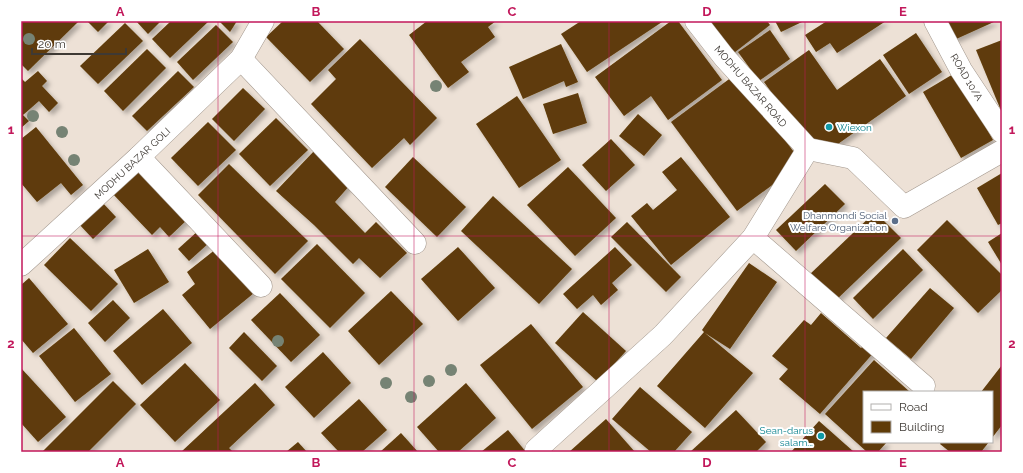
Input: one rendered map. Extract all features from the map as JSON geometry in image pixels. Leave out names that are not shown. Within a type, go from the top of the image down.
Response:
[{"type":"street","name":"MODHU BAZAR GOLI","points":[[21,265],[139,157],[241,59],[263,21]]},
{"type":"street","name":"MODHU BAZAR ROAD","points":[[696,21],[724,57],[808,149]]},
{"type":"street","name":"ROAD 10/A","points":[[935,21],[961,70],[1002,132]]},
{"type":"street","points":[[241,59],[415,244]]},
{"type":"street","points":[[537,452],[536,450],[663,335],[753,238],[808,149],[853,158],[904,207],[1002,151]]},
{"type":"street","points":[[139,157],[261,286]]},
{"type":"street","points":[[753,238],[924,386]]},
{"type":"building","points":[[21,21],[78,22],[28,71],[21,64]]},
{"type":"building","points":[[87,21],[109,21],[98,32]]},
{"type":"building","points":[[136,21],[161,21],[148,34]]},
{"type":"building","points":[[171,21],[209,21],[170,58],[152,39]]},
{"type":"building","points":[[219,21],[237,21],[230,32]]},
{"type":"building","points":[[283,21],[317,21],[344,49],[310,82],[266,37]]},
{"type":"building","points":[[427,21],[496,21],[488,27],[495,37],[461,62],[469,72],[448,88],[409,35]]},
{"type":"building","points":[[581,21],[662,22],[587,72],[561,34]]},
{"type":"building","points":[[671,21],[678,21],[722,80],[668,120],[651,96],[624,116],[595,77]]},
{"type":"building","points":[[703,21],[767,21],[770,25],[730,56]]},
{"type":"building","points":[[775,21],[804,21],[781,32]]},
{"type":"building","points":[[827,21],[886,21],[837,53],[830,43],[816,52],[805,35]]},
{"type":"building","points":[[945,21],[996,21],[954,40]]},
{"type":"building","points":[[125,23],[143,41],[98,84],[80,66]]},
{"type":"building","points":[[216,25],[233,42],[193,80],[177,62]]},
{"type":"building","points":[[770,30],[790,59],[759,81],[738,52]]},
{"type":"building","points":[[916,33],[942,72],[909,94],[883,55]]},
{"type":"building","points":[[360,39],[437,118],[410,145],[404,138],[372,168],[311,104],[336,79],[328,70]]},
{"type":"building","points":[[1002,40],[1002,113],[976,50]]},
{"type":"building","points":[[561,44],[578,82],[566,87],[564,81],[523,99],[509,67]]},
{"type":"building","points":[[147,49],[166,68],[123,111],[104,91]]},
{"type":"building","name":"Wiexon","points":[[809,50],[837,90],[880,59],[906,96],[818,158],[764,82]]},
{"type":"building","points":[[38,71],[47,81],[42,86],[58,103],[49,112],[39,101],[23,115],[29,121],[21,128],[21,78],[25,82]]},
{"type":"building","points":[[178,71],[194,87],[147,131],[132,116]]},
{"type":"building","points":[[955,73],[993,140],[961,158],[923,92]]},
{"type":"building","points":[[736,74],[802,163],[737,211],[671,122]]},
{"type":"building","points":[[243,88],[265,109],[234,141],[212,119]]},
{"type":"building","points":[[578,93],[587,123],[553,134],[543,104]]},
{"type":"building","points":[[517,96],[561,160],[519,188],[476,124]]},
{"type":"building","points":[[638,114],[662,135],[644,156],[619,136]]},
{"type":"building","points":[[276,118],[308,150],[270,186],[239,154]]},
{"type":"building","points":[[208,122],[236,150],[198,186],[171,158]]},
{"type":"building","points":[[36,127],[83,185],[71,195],[61,183],[37,202],[21,183],[21,139]]},
{"type":"building","points":[[611,139],[635,165],[606,191],[582,165]]},
{"type":"building","points":[[315,150],[351,184],[335,202],[365,233],[376,222],[407,253],[380,278],[359,258],[353,264],[314,225],[276,191]]},
{"type":"building","points":[[413,157],[466,207],[437,237],[385,187]]},
{"type":"building","points":[[681,157],[730,217],[671,265],[631,216],[647,203],[653,210],[677,190],[662,172]]},
{"type":"building","points":[[229,164],[308,241],[275,274],[198,195]]},
{"type":"building","points":[[139,167],[189,218],[169,237],[160,227],[152,235],[112,193]]},
{"type":"building","points":[[568,167],[616,218],[575,256],[527,205]]},
{"type":"building","points":[[1002,173],[1002,223],[998,225],[977,188]]},
{"type":"building","points":[[825,184],[845,204],[796,251],[776,230]]},
{"type":"building","points":[[493,196],[572,269],[539,304],[461,231]]},
{"type":"building","points":[[101,201],[116,217],[93,239],[78,223]]},
{"type":"building","points":[[875,212],[901,238],[834,302],[808,276]]},
{"type":"building","points":[[947,220],[1002,275],[1002,290],[978,313],[917,250]]},
{"type":"building","points":[[627,222],[681,277],[666,292],[611,237]]},
{"type":"building","points":[[199,230],[210,242],[189,261],[178,249]]},
{"type":"building","points":[[1002,233],[1002,265],[988,242]]},
{"type":"building","points":[[70,238],[118,284],[91,311],[44,265]]},
{"type":"building","points":[[317,244],[365,293],[330,328],[281,279]]},
{"type":"building","points":[[458,247],[495,288],[458,321],[421,279]]},
{"type":"building","points":[[615,247],[632,265],[612,283],[618,290],[601,305],[593,295],[577,309],[563,294]]},
{"type":"building","points":[[148,249],[169,282],[134,303],[114,270]]},
{"type":"building","points":[[216,249],[254,293],[210,329],[182,295],[195,284],[187,272]]},
{"type":"building","points":[[903,249],[923,270],[873,319],[853,298]]},
{"type":"building","points":[[749,263],[777,282],[730,349],[705,333],[753,373],[705,428],[657,386],[704,332],[702,330]]},
{"type":"building","points":[[29,278],[68,324],[33,353],[21,339],[21,285]]},
{"type":"building","points":[[930,288],[954,308],[911,359],[886,338]]},
{"type":"building","points":[[391,291],[423,324],[379,365],[348,331]]},
{"type":"building","points":[[280,293],[320,335],[291,362],[251,320]]},
{"type":"building","points":[[113,300],[130,318],[105,342],[88,323]]},
{"type":"building","points":[[163,309],[192,343],[142,385],[113,351]]},
{"type":"building","points":[[583,312],[626,351],[598,382],[555,343]]},
{"type":"building","points":[[821,313],[861,348],[866,343],[875,351],[820,414],[779,379],[788,369],[772,356],[804,320],[811,325]]},
{"type":"building","points":[[531,324],[583,387],[532,429],[480,365]]},
{"type":"building","points":[[74,328],[111,374],[75,402],[39,356]]},
{"type":"building","points":[[244,332],[277,366],[262,381],[229,348]]},
{"type":"building","points":[[323,352],[351,383],[314,418],[285,387]]},
{"type":"building","points":[[874,360],[909,391],[863,391],[863,443],[886,443],[878,452],[867,452],[825,414]]},
{"type":"building","points":[[185,363],[220,400],[175,442],[140,405]]},
{"type":"building","points":[[1002,365],[1002,425],[993,437],[993,391],[982,391]]},
{"type":"building","points":[[21,368],[66,417],[38,442],[21,423]]},
{"type":"building","points":[[113,381],[136,404],[88,452],[42,452]]},
{"type":"building","points":[[255,383],[275,405],[229,448],[233,452],[181,452]]},
{"type":"building","points":[[466,383],[496,418],[458,452],[439,452],[417,427]]},
{"type":"building","points":[[640,387],[692,432],[674,452],[651,452],[612,419]]},
{"type":"building","points":[[359,399],[387,430],[362,452],[339,452],[321,433]]},
{"type":"building","points":[[736,410],[766,442],[756,452],[690,452]]},
{"type":"building","points":[[606,419],[635,452],[569,452]]},
{"type":"building","name":"Sean-darus salam...","points":[[819,421],[854,452],[791,452]]},
{"type":"building","points":[[508,430],[526,452],[481,452]]},
{"type":"building","points":[[401,433],[418,452],[380,452]]},
{"type":"building","points":[[298,442],[307,452],[286,452]]},
{"type":"building","points":[[988,443],[981,452],[950,452],[940,444]]},
{"type":"place","name":"Wiexon","points":[[829,127]]},
{"type":"place","name":"Dhanmondi Social Welfare Organization","points":[[895,221]]},
{"type":"place","name":"Sean-darus salam...","points":[[821,436]]}]
